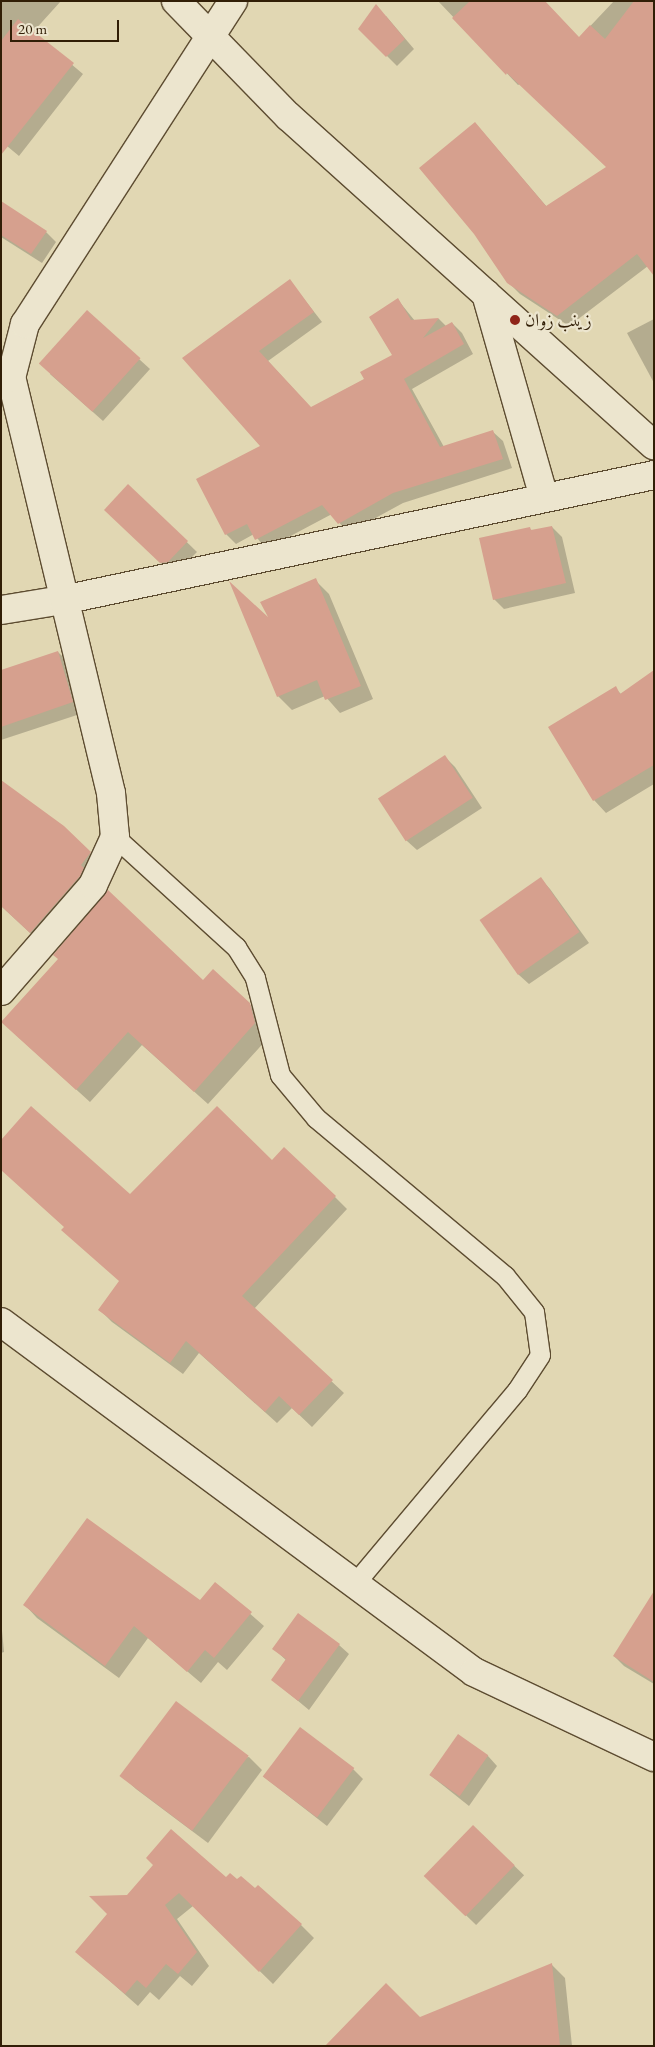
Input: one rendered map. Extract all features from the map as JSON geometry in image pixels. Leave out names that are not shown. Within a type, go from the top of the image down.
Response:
[{"type":"street","points":[[176,1],[288,116],[654,445]]},
{"type":"street","points":[[1,991],[93,885],[115,837],[111,793],[11,378],[25,324],[209,35],[233,1]]},
{"type":"street","points":[[486,294],[544,498]]},
{"type":"street","points":[[1,610],[63,600],[654,475]]},
{"type":"street","points":[[1,1322],[474,1672],[651,1750]]},
{"type":"lane","points":[[115,837],[236,947],[255,978],[280,1075],[316,1118],[505,1276],[534,1312],[540,1356],[517,1390],[354,1584]]},
{"type":"building","points":[[470,1],[545,1],[579,37],[590,25],[605,39],[634,1],[654,1],[654,276],[637,254],[557,316],[507,283],[474,234],[419,168],[475,122],[546,206],[606,167],[507,73],[506,75],[452,18]]},
{"type":"building","points":[[376,4],[405,39],[386,57],[358,29]]},
{"type":"building","points":[[18,19],[74,63],[1,155],[1,41]]},
{"type":"building","points":[[1,201],[47,231],[31,254],[1,235]]},
{"type":"building","points":[[290,279],[314,312],[259,351],[311,407],[364,379],[360,372],[392,355],[369,317],[398,298],[411,320],[439,318],[423,338],[452,322],[464,344],[404,379],[440,447],[493,430],[503,459],[393,493],[338,524],[322,505],[255,540],[247,524],[225,535],[196,479],[260,446],[182,358]]},
{"type":"building","points":[[87,310],[141,358],[92,412],[39,364]]},
{"type":"building","points":[[128,484],[188,541],[168,562],[160,563],[104,510]]},
{"type":"building","points":[[552,526],[566,583],[493,600],[479,538],[530,527],[531,530]]},
{"type":"building","points":[[316,578],[361,686],[325,700],[317,680],[277,697],[229,581],[268,617],[260,602]]},
{"type":"building","points":[[58,651],[73,702],[1,727],[1,670]]},
{"type":"building","points":[[654,670],[654,765],[593,801],[548,727],[616,686],[620,694]]},
{"type":"building","points":[[445,755],[473,798],[406,841],[378,799]]},
{"type":"building","points":[[1,780],[64,826],[91,852],[81,865],[84,868],[80,876],[30,933],[1,906]]},
{"type":"building","points":[[541,877],[579,932],[518,975],[480,920]]},
{"type":"building","points":[[108,890],[203,980],[213,969],[250,1003],[255,1023],[194,1092],[128,1032],[76,1090],[1,1022],[58,959],[53,955]]},
{"type":"building","points":[[31,1106],[130,1194],[217,1106],[272,1160],[284,1147],[336,1196],[242,1296],[333,1380],[299,1415],[279,1396],[265,1412],[186,1341],[170,1363],[98,1310],[119,1281],[61,1230],[64,1227],[1,1170],[1,1140]]},
{"type":"building","points":[[87,1518],[200,1600],[215,1582],[252,1612],[214,1658],[205,1650],[187,1672],[134,1626],[105,1666],[23,1605]]},
{"type":"building","points":[[654,1591],[654,1682],[613,1656]]},
{"type":"building","points":[[298,1613],[340,1644],[298,1701],[271,1680],[286,1659],[272,1649]]},
{"type":"building","points":[[176,1701],[249,1756],[192,1831],[119,1776]]},
{"type":"building","points":[[300,1727],[354,1768],[317,1817],[263,1777]]},
{"type":"building","points":[[458,1734],[488,1755],[460,1796],[429,1775]]},
{"type":"building","points":[[473,1825],[515,1865],[465,1916],[424,1876]]},
{"type":"building","points":[[171,1829],[226,1877],[230,1873],[237,1879],[241,1876],[255,1888],[258,1885],[302,1924],[259,1972],[179,1893],[165,1905],[197,1952],[178,1974],[166,1964],[146,1988],[137,1980],[125,1994],[75,1952],[107,1914],[89,1896],[127,1895],[153,1865],[146,1858]]},
{"type":"building","points":[[552,1963],[560,2046],[325,2046],[386,1983],[420,2017]]},
{"type":"place","name":"زينب زوان","points":[[515,320]]}]
